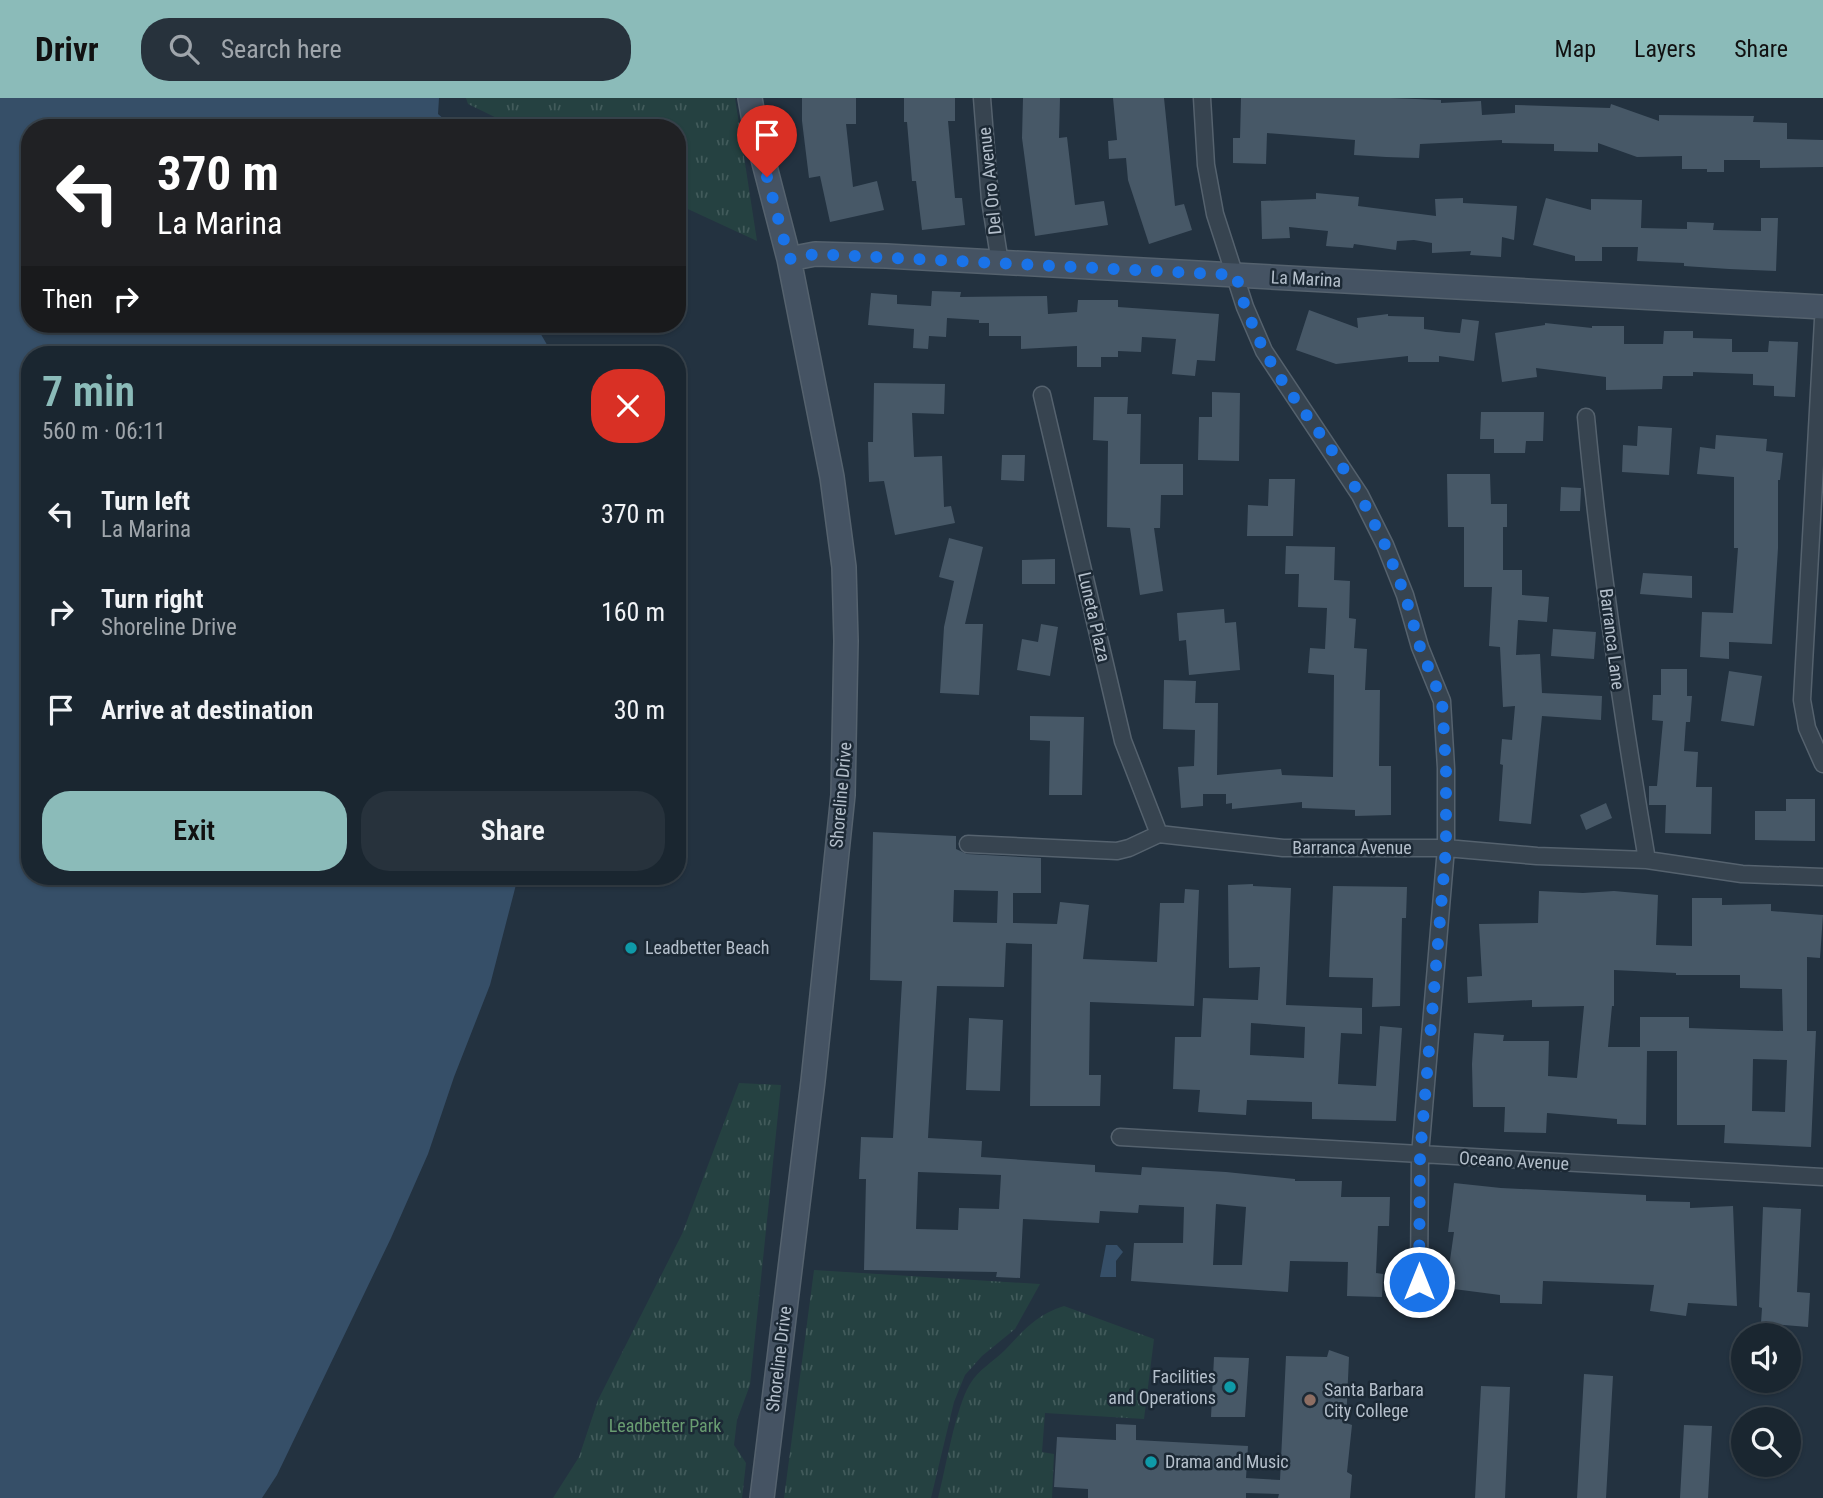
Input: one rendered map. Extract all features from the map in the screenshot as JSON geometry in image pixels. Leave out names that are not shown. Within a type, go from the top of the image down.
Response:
[{"type":"main road","name":"Shoreline Drive","points":[[750,98],[756,132],[789,259],[832,477],[842,554],[846,641],[843,795],[813,1081],[762,1498]]},
{"type":"main road","name":"La Marina","points":[[789,259],[815,254],[1823,307]]},
{"type":"street","name":"Del Oro Avenue","points":[[982,98],[990,200],[1000,263]]},
{"type":"street","points":[[1202,98],[1206,165],[1214,214],[1245,307],[1264,351],[1284,384],[1360,495],[1385,545],[1405,595],[1420,647],[1442,701],[1446,768],[1446,848],[1420,1156],[1419,1282]]},
{"type":"street","points":[[1823,320],[1802,700],[1807,728],[1823,764]]},
{"type":"street","name":"Luneta Plaza","points":[[1042,395],[1123,741],[1159,834]]},
{"type":"street","name":"Barranca Lane","points":[[1586,417],[1597,530],[1620,698],[1647,860]]},
{"type":"street","points":[[968,844],[1117,850],[1129,848],[1159,834]]},
{"type":"street","name":"Barranca Avenue","points":[[1159,834],[1283,848],[1446,848],[1537,856],[1647,860],[1742,874],[1823,877]]},
{"type":"street","name":"Oceano Avenue","points":[[1120,1137],[1823,1177]]},
{"type":"green space","points":[[466,98],[735,98],[757,241],[686,208],[686,119],[499,119],[468,104]]},
{"type":"green space","name":"Leadbetter Park","points":[[739,1083],[781,1085],[750,1385],[737,1420],[734,1445],[746,1463],[742,1498],[553,1498],[579,1457],[598,1400],[682,1234]]},
{"type":"green space","points":[[814,1270],[1040,1284],[1015,1329],[982,1356],[965,1375],[954,1402],[931,1498],[784,1498]]},
{"type":"green space","points":[[1064,1306],[1154,1339],[1144,1419],[1045,1413],[1042,1452],[1054,1454],[1052,1498],[938,1498],[955,1423],[970,1384],[1031,1324]]},
{"type":"water","points":[[0,98],[439,98],[438,114],[444,119],[21,119],[21,333],[540,333],[548,346],[21,346],[21,885],[516,885],[490,985],[454,1077],[428,1154],[391,1238],[277,1475],[262,1498],[0,1498]]},
{"type":"water","points":[[1106,1245],[1117,1245],[1123,1252],[1116,1261],[1116,1277],[1100,1277]]},
{"type":"building","points":[[802,98],[856,98],[856,124],[846,124],[853,187],[877,181],[884,210],[830,222],[820,176],[809,178]]},
{"type":"building","points":[[904,98],[955,98],[955,121],[948,121],[955,198],[962,198],[965,225],[922,230],[916,181],[912,181],[907,122],[904,122]]},
{"type":"building","points":[[1023,98],[1060,98],[1059,138],[1067,137],[1075,205],[1104,201],[1108,225],[1035,236],[1022,138]]},
{"type":"building","points":[[1113,98],[1164,98],[1175,206],[1184,204],[1192,230],[1149,244],[1128,180],[1126,158],[1109,159],[1108,141],[1117,140]]},
{"type":"building","points":[[1241,98],[1391,98],[1441,100],[1441,103],[1481,101],[1482,115],[1515,113],[1515,105],[1610,108],[1611,104],[1659,121],[1659,115],[1754,116],[1753,122],[1787,123],[1787,139],[1823,140],[1823,167],[1760,168],[1760,160],[1724,160],[1724,172],[1707,172],[1707,169],[1682,169],[1682,156],[1637,157],[1598,143],[1598,152],[1554,151],[1554,144],[1502,143],[1502,140],[1420,144],[1419,158],[1386,157],[1354,155],[1355,140],[1267,133],[1266,164],[1233,163],[1233,138],[1240,138]]},
{"type":"building","points":[[1316,193],[1359,197],[1358,206],[1436,216],[1435,199],[1463,198],[1463,203],[1517,206],[1514,240],[1502,237],[1501,257],[1470,255],[1471,251],[1432,253],[1432,243],[1414,240],[1397,241],[1396,250],[1354,244],[1353,248],[1326,246],[1328,231],[1289,227],[1290,238],[1262,239],[1261,201],[1316,199]]},
{"type":"building","points":[[1546,198],[1591,210],[1591,199],[1642,200],[1641,228],[1687,229],[1687,222],[1714,223],[1713,230],[1761,231],[1761,218],[1778,218],[1776,271],[1637,261],[1638,247],[1602,247],[1602,261],[1575,261],[1575,256],[1533,245]]},
{"type":"building","points":[[932,291],[961,292],[960,297],[1047,296],[1048,314],[1077,312],[1078,300],[1118,300],[1118,307],[1219,314],[1215,361],[1197,360],[1195,376],[1172,374],[1176,339],[1142,337],[1141,352],[1118,351],[1118,357],[1101,357],[1101,367],[1077,367],[1077,346],[1021,349],[1021,336],[989,336],[989,323],[979,323],[979,320],[947,318],[946,337],[929,336],[928,349],[913,348],[914,329],[868,325],[871,293],[897,295],[897,304],[931,306]]},
{"type":"building","points":[[1309,310],[1358,328],[1357,318],[1388,314],[1424,317],[1424,329],[1446,332],[1460,333],[1462,319],[1479,321],[1474,361],[1439,356],[1439,362],[1408,362],[1408,356],[1336,364],[1296,350]]},
{"type":"building","points":[[1545,323],[1592,328],[1624,326],[1624,344],[1663,344],[1664,331],[1693,331],[1693,338],[1732,339],[1732,352],[1768,352],[1769,341],[1798,342],[1795,397],[1774,396],[1774,386],[1753,385],[1753,374],[1693,372],[1693,376],[1663,376],[1662,389],[1606,390],[1606,377],[1536,368],[1537,377],[1502,382],[1495,333]]},
{"type":"building","points":[[874,383],[945,384],[944,414],[912,413],[914,457],[942,456],[944,507],[951,506],[955,523],[895,535],[884,481],[869,482],[868,442],[873,442]]},
{"type":"building","points":[[1212,392],[1240,393],[1239,461],[1198,460],[1199,417],[1212,417]]},
{"type":"building","points":[[1094,397],[1128,397],[1127,414],[1141,414],[1140,464],[1183,464],[1183,495],[1161,495],[1160,528],[1154,528],[1163,591],[1140,595],[1130,528],[1107,527],[1108,441],[1093,440]]},
{"type":"building","points":[[1481,412],[1544,412],[1543,441],[1526,441],[1525,453],[1494,453],[1494,439],[1480,439]]},
{"type":"building","points":[[1638,426],[1672,428],[1669,475],[1622,472],[1623,445],[1637,446]]},
{"type":"building","points":[[1716,435],[1767,439],[1766,451],[1783,453],[1778,480],[1778,548],[1772,644],[1729,642],[1729,659],[1700,657],[1702,612],[1733,613],[1738,548],[1734,548],[1734,477],[1697,474],[1700,447],[1715,449]]},
{"type":"building","points":[[1002,455],[1025,455],[1024,481],[1001,480]]},
{"type":"building","points":[[1447,474],[1490,474],[1491,504],[1507,504],[1507,527],[1503,527],[1503,570],[1522,570],[1522,595],[1549,597],[1547,622],[1518,620],[1516,655],[1540,654],[1542,693],[1602,696],[1601,720],[1542,716],[1531,824],[1499,821],[1502,739],[1512,740],[1515,706],[1503,707],[1500,647],[1489,646],[1492,587],[1464,587],[1464,527],[1448,527]]},
{"type":"building","points":[[1269,479],[1295,479],[1293,536],[1247,536],[1248,505],[1268,506]]},
{"type":"building","points":[[1561,487],[1581,488],[1580,511],[1560,511]]},
{"type":"building","points":[[949,538],[983,547],[965,624],[983,624],[979,695],[940,693],[944,627],[954,581],[939,577]]},
{"type":"building","points":[[1286,546],[1335,547],[1334,580],[1350,581],[1349,618],[1356,619],[1354,648],[1367,649],[1365,690],[1380,690],[1379,766],[1391,766],[1391,815],[1355,816],[1355,810],[1302,808],[1302,802],[1232,809],[1232,803],[1226,804],[1226,794],[1203,794],[1203,806],[1181,808],[1178,767],[1194,766],[1195,730],[1163,729],[1164,680],[1196,681],[1195,703],[1218,703],[1217,775],[1281,769],[1282,775],[1333,777],[1334,675],[1308,673],[1310,648],[1325,649],[1327,608],[1298,607],[1299,574],[1285,574]]},
{"type":"building","points":[[1055,559],[1055,584],[1022,584],[1022,560]]},
{"type":"building","points":[[1643,573],[1692,576],[1692,598],[1640,594]]},
{"type":"building","points":[[1224,609],[1225,623],[1236,622],[1240,670],[1189,675],[1186,640],[1179,641],[1177,613]]},
{"type":"building","points":[[1041,624],[1058,627],[1050,676],[1017,670],[1022,639],[1038,642]]},
{"type":"building","points":[[1553,629],[1596,632],[1594,659],[1551,656]]},
{"type":"building","points":[[1661,669],[1687,669],[1687,696],[1692,696],[1690,722],[1686,722],[1684,751],[1698,752],[1696,787],[1712,787],[1711,834],[1665,833],[1666,805],[1649,805],[1649,786],[1657,786],[1663,721],[1652,720],[1653,695],[1661,695]]},
{"type":"building","points":[[1729,671],[1762,676],[1754,726],[1721,721]]},
{"type":"building","points":[[1030,716],[1084,717],[1082,795],[1049,795],[1050,741],[1030,740]]},
{"type":"building","points":[[1786,799],[1815,799],[1815,841],[1755,840],[1755,811],[1786,811]]},
{"type":"building","points":[[1606,803],[1612,818],[1586,830],[1580,815]]},
{"type":"building","points":[[873,832],[956,836],[956,849],[967,854],[1041,858],[1041,893],[1013,893],[1013,923],[1057,924],[1060,902],[1089,905],[1083,959],[1157,962],[1160,903],[1184,903],[1185,889],[1199,890],[1194,1006],[1090,1002],[1089,1075],[1101,1075],[1100,1106],[1030,1106],[1032,944],[1006,943],[1004,987],[937,986],[928,1138],[982,1141],[981,1157],[1095,1165],[1095,1172],[1141,1175],[1142,1167],[1226,1172],[1295,1181],[1342,1181],[1341,1197],[1390,1197],[1389,1226],[1378,1226],[1376,1273],[1383,1274],[1382,1297],[1347,1296],[1348,1262],[1290,1261],[1288,1292],[1131,1281],[1134,1243],[1183,1243],[1184,1207],[1139,1205],[1138,1213],[1100,1211],[1099,1223],[1023,1219],[1020,1278],[996,1277],[997,1272],[864,1270],[866,1179],[859,1179],[861,1137],[893,1138],[902,981],[870,980]],"holes":[[[954,890],[998,891],[997,923],[953,922]],[[918,1172],[1001,1175],[999,1209],[959,1208],[958,1230],[916,1229]],[[1216,1204],[1246,1207],[1242,1265],[1213,1265]]]},
{"type":"building","points":[[1253,884],[1291,888],[1286,1005],[1362,1008],[1362,1034],[1341,1033],[1338,1084],[1376,1086],[1380,1026],[1402,1028],[1396,1121],[1312,1119],[1312,1102],[1247,1100],[1246,1115],[1198,1112],[1200,1090],[1173,1089],[1175,1037],[1201,1037],[1203,998],[1258,1000],[1260,967],[1229,968],[1228,885]],"holes":[[[1251,1023],[1305,1027],[1304,1058],[1250,1055]]]},
{"type":"building","points":[[1333,886],[1407,887],[1406,918],[1402,918],[1400,1006],[1372,1007],[1373,978],[1329,977]]},
{"type":"building","points":[[1539,891],[1614,891],[1658,895],[1656,945],[1692,946],[1692,898],[1722,898],[1722,905],[1771,904],[1771,911],[1823,915],[1820,958],[1807,957],[1807,1031],[1816,1031],[1811,1147],[1724,1143],[1725,1125],[1677,1125],[1677,1051],[1647,1051],[1646,1125],[1617,1124],[1617,1119],[1547,1113],[1546,1133],[1504,1132],[1505,1107],[1473,1107],[1474,1033],[1504,1035],[1503,1041],[1549,1041],[1548,1076],[1577,1078],[1584,1006],[1532,1007],[1532,1000],[1468,1003],[1467,977],[1482,976],[1479,924],[1538,923]],"holes":[[[1614,970],[1676,975],[1740,975],[1740,988],[1782,989],[1783,1031],[1689,1028],[1689,1017],[1640,1017],[1640,1047],[1608,1047],[1614,1006]],[[1753,1059],[1787,1060],[1785,1112],[1752,1111]]]},
{"type":"building","points":[[969,1018],[1003,1020],[1000,1091],[966,1090]]},
{"type":"building","points":[[1454,1183],[1646,1195],[1646,1201],[1690,1202],[1690,1208],[1733,1206],[1737,1306],[1688,1303],[1686,1316],[1650,1311],[1654,1285],[1543,1281],[1542,1304],[1500,1303],[1500,1295],[1446,1288],[1454,1232],[1448,1232]]},
{"type":"building","points":[[1763,1207],[1801,1209],[1797,1292],[1810,1293],[1808,1327],[1801,1326],[1801,1323],[1761,1323],[1762,1308],[1759,1307]]},
{"type":"building","points":[[1329,1350],[1349,1357],[1346,1423],[1352,1425],[1347,1472],[1352,1475],[1350,1498],[1278,1498],[1279,1494],[1246,1493],[1246,1498],[1088,1498],[1088,1489],[1054,1487],[1057,1437],[1116,1440],[1116,1424],[1136,1425],[1136,1440],[1248,1446],[1246,1478],[1280,1480],[1286,1356],[1327,1357]]},
{"type":"building","name":"Facilities and Operations","points":[[1214,1357],[1249,1358],[1245,1417],[1211,1417]]},
{"type":"building","points":[[1584,1374],[1613,1376],[1606,1498],[1577,1498]]},
{"type":"building","points":[[1481,1386],[1510,1387],[1505,1498],[1475,1498]]},
{"type":"building","points":[[1684,1425],[1712,1426],[1708,1498],[1680,1498]]},
{"type":"place","name":"Leadbetter Beach","points":[[631,948]]},
{"type":"place","name":"Facilities and Operations","points":[[1230,1387]]},
{"type":"place","name":"Santa Barbara City College","points":[[1310,1400]]},
{"type":"place","name":"Drama and Music","points":[[1151,1462]]},
{"type":"route","points":[[767,177],[789,259],[815,254],[886,256],[1236,275],[1245,307],[1264,351],[1360,495],[1385,545],[1405,595],[1420,647],[1442,701],[1446,768],[1446,848],[1420,1156],[1419,1282]]}]
